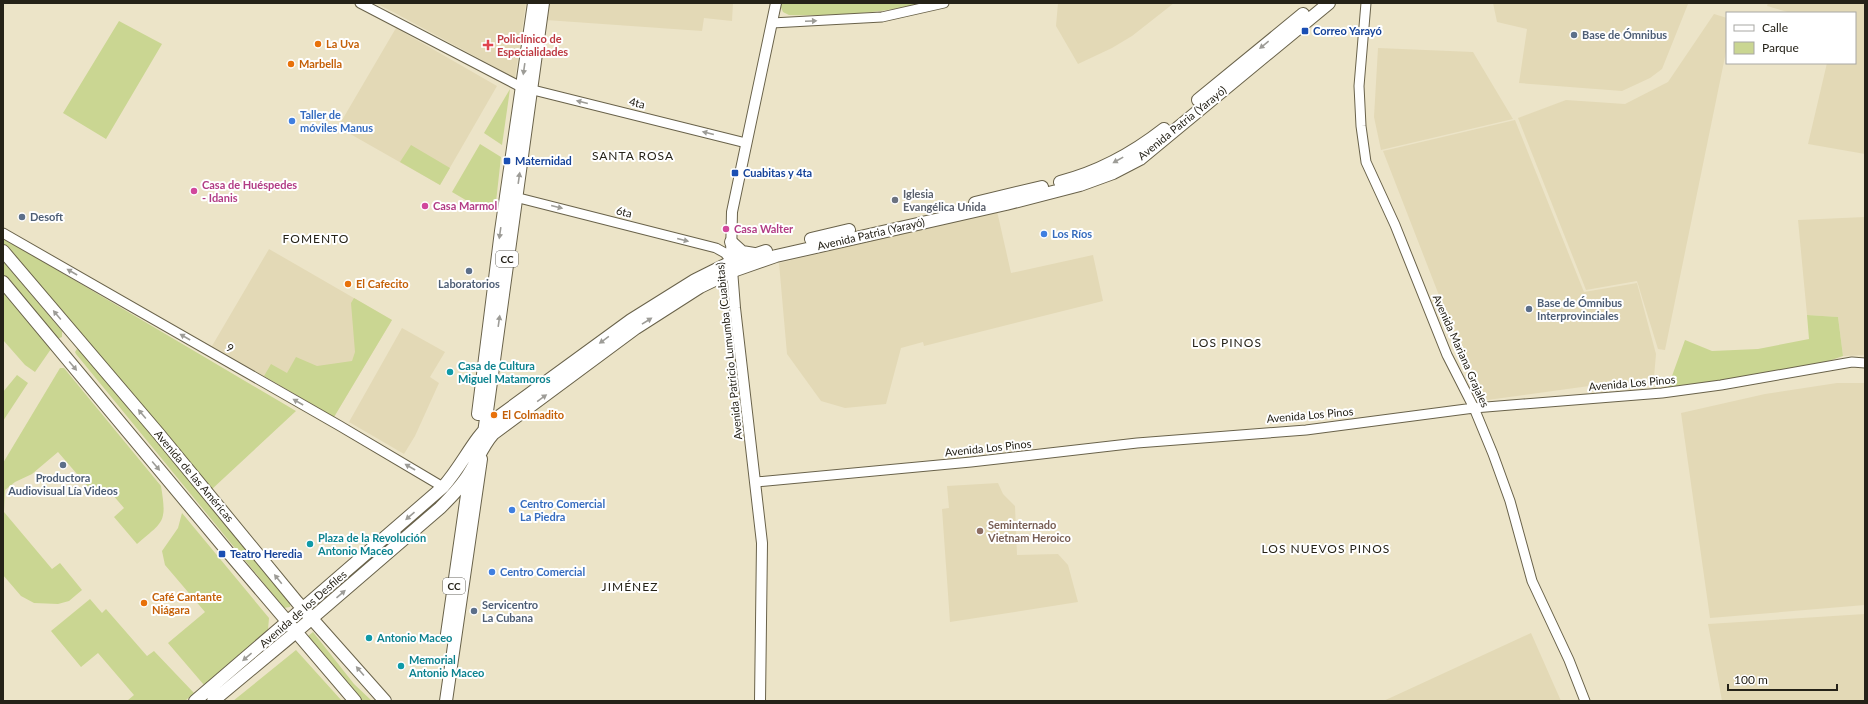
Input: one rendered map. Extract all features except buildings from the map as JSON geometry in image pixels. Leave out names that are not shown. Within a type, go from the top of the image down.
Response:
[{"type":"main road","name":"CC","points":[[446,701],[526,88],[534,3]]},
{"type":"main road","name":"CC","points":[[526,88],[544,3]]},
{"type":"main road","name":"Avenida Patricio Lumumba (Cuabitas)","points":[[760,701],[762,543],[735,308],[731,242],[732,212],[776,3]]},
{"type":"main road","name":"Avenida Patria (Yarayó)","points":[[485,429],[631,320],[695,280],[733,266],[1005,200],[1107,166],[1134,151],[1316,3]]},
{"type":"main road","name":"Avenida Patria (Yarayó)","points":[[478,448],[493,434],[636,328],[733,266],[755,254],[830,234],[1080,185],[1113,173],[1140,158],[1329,3]]},
{"type":"main road","name":"CC","points":[[485,429],[511,196]]},
{"type":"main road","points":[[731,242],[742,252],[755,254]]},
{"type":"main road","name":"Avenida de las Américas","points":[[3,251],[153,427],[302,609],[385,701]]},
{"type":"main road","name":"Avenida de las Américas","points":[[3,282],[287,622],[355,701]]},
{"type":"main road","points":[[490,391],[496,407],[506,412]]},
{"type":"main road","points":[[478,448],[485,429]]},
{"type":"main road","name":"CC","points":[[438,701],[471,472],[478,448]]},
{"type":"main road","name":"Avenida de los Desfiles","points":[[195,701],[443,487],[478,448]]},
{"type":"main road","name":"Avenida de los Desfiles","points":[[213,701],[312,619],[440,508],[459,489],[471,472]]},
{"type":"main road","points":[[440,508],[455,504],[461,505],[466,510]]},
{"type":"street","points":[[360,3],[526,88]]},
{"type":"street","points":[[772,23],[882,17],[944,3]]},
{"type":"street","name":"Avenida Mariana Grajales","points":[[1366,3],[1359,86],[1361,126],[1366,162],[1395,225],[1448,355],[1474,408],[1493,454],[1510,500],[1532,581],[1569,660],[1585,701]]},
{"type":"street","name":"4ta","points":[[526,88],[746,143]]},
{"type":"street","name":"6ta","points":[[511,196],[716,248],[725,253],[733,266]]},
{"type":"street","name":"9","points":[[3,233],[266,383],[443,487]]},
{"type":"street","name":"Avenida Los Pinos","points":[[756,482],[971,462],[1137,443],[1306,430],[1474,408],[1662,393],[1721,385],[1852,362],[1865,363]]},
{"type":"shaded area","name":"Policlínico de Especialidades","points":[[375,3],[526,3],[515,78],[395,13]]},
{"type":"shaded area","points":[[548,3],[733,3],[732,21],[704,18],[702,31],[546,20]]},
{"type":"shaded area","points":[[1058,3],[1174,3],[1132,36],[1112,48],[1078,64],[1056,26]]},
{"type":"shaded area","points":[[1493,3],[1688,4],[1662,69],[1650,78],[1622,91],[1519,83],[1527,29],[1497,22]]},
{"type":"shaded area","points":[[1768,3],[1865,3],[1865,154],[1808,144],[1827,64],[1856,64],[1856,12],[1788,12],[1767,6]]},
{"type":"shaded area","points":[[1714,14],[1726,18],[1726,52],[1665,350],[1658,349],[1637,281],[1586,290],[1518,118],[1566,100],[1625,104],[1668,82]]},
{"type":"shaded area","points":[[396,28],[497,86],[440,185],[338,127]]},
{"type":"shaded area","points":[[1378,48],[1473,52],[1513,119],[1381,150],[1374,117]]},
{"type":"shaded area","points":[[1515,120],[1584,292],[1637,283],[1656,354],[1654,377],[1480,401],[1383,151]]},
{"type":"shaded area","points":[[997,211],[1011,273],[1093,255],[1103,301],[924,346],[923,342],[901,348],[886,404],[845,408],[821,401],[787,354],[779,263]]},
{"type":"shaded area","points":[[1865,217],[1865,355],[1843,356],[1838,317],[1807,315],[1798,220]]},
{"type":"shaded area","points":[[269,249],[392,320],[334,417],[212,346]]},
{"type":"shaded area","points":[[402,328],[445,352],[430,377],[439,383],[415,436],[404,454],[349,422]]},
{"type":"shaded area","points":[[1837,383],[1865,383],[1865,605],[1710,618],[1681,413],[1765,394]]},
{"type":"shaded area","name":"Seminternado Vietnam Heroico","points":[[998,483],[1003,494],[1015,506],[1017,555],[1058,554],[1068,565],[1078,602],[950,622],[942,509],[949,508],[947,486]]},
{"type":"shaded area","points":[[1865,614],[1865,701],[1722,701],[1708,624]]},
{"type":"shaded area","points":[[1531,633],[1561,701],[1383,701],[1390,698]]},
{"type":"green space","points":[[779,3],[928,3],[876,11],[842,14],[789,15],[783,12]]},
{"type":"green space","points":[[119,21],[162,44],[106,139],[63,113]]},
{"type":"green space","points":[[510,89],[502,145],[484,133]]},
{"type":"green space","points":[[480,144],[501,157],[496,202],[492,207],[481,209],[452,192]]},
{"type":"green space","points":[[411,145],[450,168],[440,185],[400,162]]},
{"type":"green space","points":[[3,238],[296,411],[211,490],[3,243]]},
{"type":"green space","points":[[3,261],[62,331],[62,337],[57,339],[55,337],[3,275]]},
{"type":"green space","points":[[3,291],[51,349],[35,372],[25,365],[3,340]]},
{"type":"green space","points":[[354,298],[392,320],[334,417],[264,376],[271,364],[287,373],[296,357],[317,366],[352,361],[355,352],[351,303]]},
{"type":"green space","points":[[1807,315],[1838,317],[1843,356],[1826,362],[1724,380],[1668,387],[1685,340],[1712,351],[1758,349],[1809,339]]},
{"type":"green space","points":[[77,349],[80,349],[291,600],[290,607],[284,608],[76,354],[75,352]]},
{"type":"green space","points":[[60,368],[64,368],[161,486],[164,507],[163,515],[158,525],[137,544],[114,517],[124,508],[106,487],[96,496],[58,452],[32,474],[15,482],[5,490],[4,512],[52,569],[60,563],[82,590],[69,601],[58,604],[34,603],[21,596],[3,575],[3,463]]},
{"type":"green space","points":[[17,375],[28,383],[3,421],[3,392]]},
{"type":"green space","points":[[182,513],[269,618],[268,630],[204,685],[168,643],[205,612],[165,565],[162,551],[178,528]]},
{"type":"green space","points":[[90,599],[102,613],[106,609],[147,656],[154,651],[194,693],[185,701],[127,701],[134,695],[98,653],[81,667],[51,631]]},
{"type":"green space","points":[[313,632],[354,684],[372,701],[362,701],[308,636]]},
{"type":"green space","points":[[296,650],[342,701],[233,701]]},
{"type":"place","name":"Correo Yarayó","points":[[1305,31]]},
{"type":"place","name":"Base de Ómnibus","points":[[1574,35]]},
{"type":"place","name":"La Uva","points":[[318,44]]},
{"type":"place","name":"Policlínico de Especialidades","points":[[488,45]]},
{"type":"place","name":"Marbella","points":[[291,64]]},
{"type":"place","name":"Taller de móviles Manus","points":[[292,121]]},
{"type":"place","name":"Maternidad","points":[[507,161]]},
{"type":"place","name":"Cuabitas y 4ta","points":[[735,173]]},
{"type":"place","name":"Casa de Huéspedes - Idanis","points":[[194,191]]},
{"type":"place","name":"Iglesia Evangélica Unida","points":[[895,200]]},
{"type":"place","name":"Casa Marmol","points":[[425,206]]},
{"type":"place","name":"Desoft","points":[[22,217]]},
{"type":"place","name":"Casa Walter","points":[[726,229]]},
{"type":"place","name":"Los Ríos","points":[[1044,234]]},
{"type":"place","name":"Laboratorios","points":[[469,271]]},
{"type":"place","name":"El Cafecito","points":[[348,284]]},
{"type":"place","name":"Base de Ómnibus Interprovinciales","points":[[1529,309]]},
{"type":"place","name":"Casa de Cultura Miguel Matamoros","points":[[450,372]]},
{"type":"place","name":"El Colmadito","points":[[494,415]]},
{"type":"place","name":"Productora Audiovisual Lía Videos","points":[[63,465]]},
{"type":"place","name":"Centro Comercial La Piedra","points":[[512,510]]},
{"type":"place","name":"Seminternado Vietnam Heroico","points":[[980,531]]},
{"type":"place","name":"Plaza de la Revolución Antonio Maceo","points":[[310,544]]},
{"type":"place","name":"Teatro Heredia","points":[[222,554]]},
{"type":"place","name":"Centro Comercial","points":[[492,572]]},
{"type":"place","name":"Café Cantante Niágara","points":[[144,603]]},
{"type":"place","name":"Servicentro La Cubana","points":[[474,611]]},
{"type":"place","name":"Antonio Maceo","points":[[369,638]]},
{"type":"place","name":"Memorial Antonio Maceo","points":[[401,666]]},
{"type":"district","name":"SANTA ROSA","points":[[633,156]]},
{"type":"district","name":"FOMENTO","points":[[316,239]]},
{"type":"district","name":"LOS PINOS","points":[[1227,343]]},
{"type":"district","name":"LOS NUEVOS PINOS","points":[[1326,549]]},
{"type":"district","name":"JIMÉNEZ","points":[[630,587]]}]
